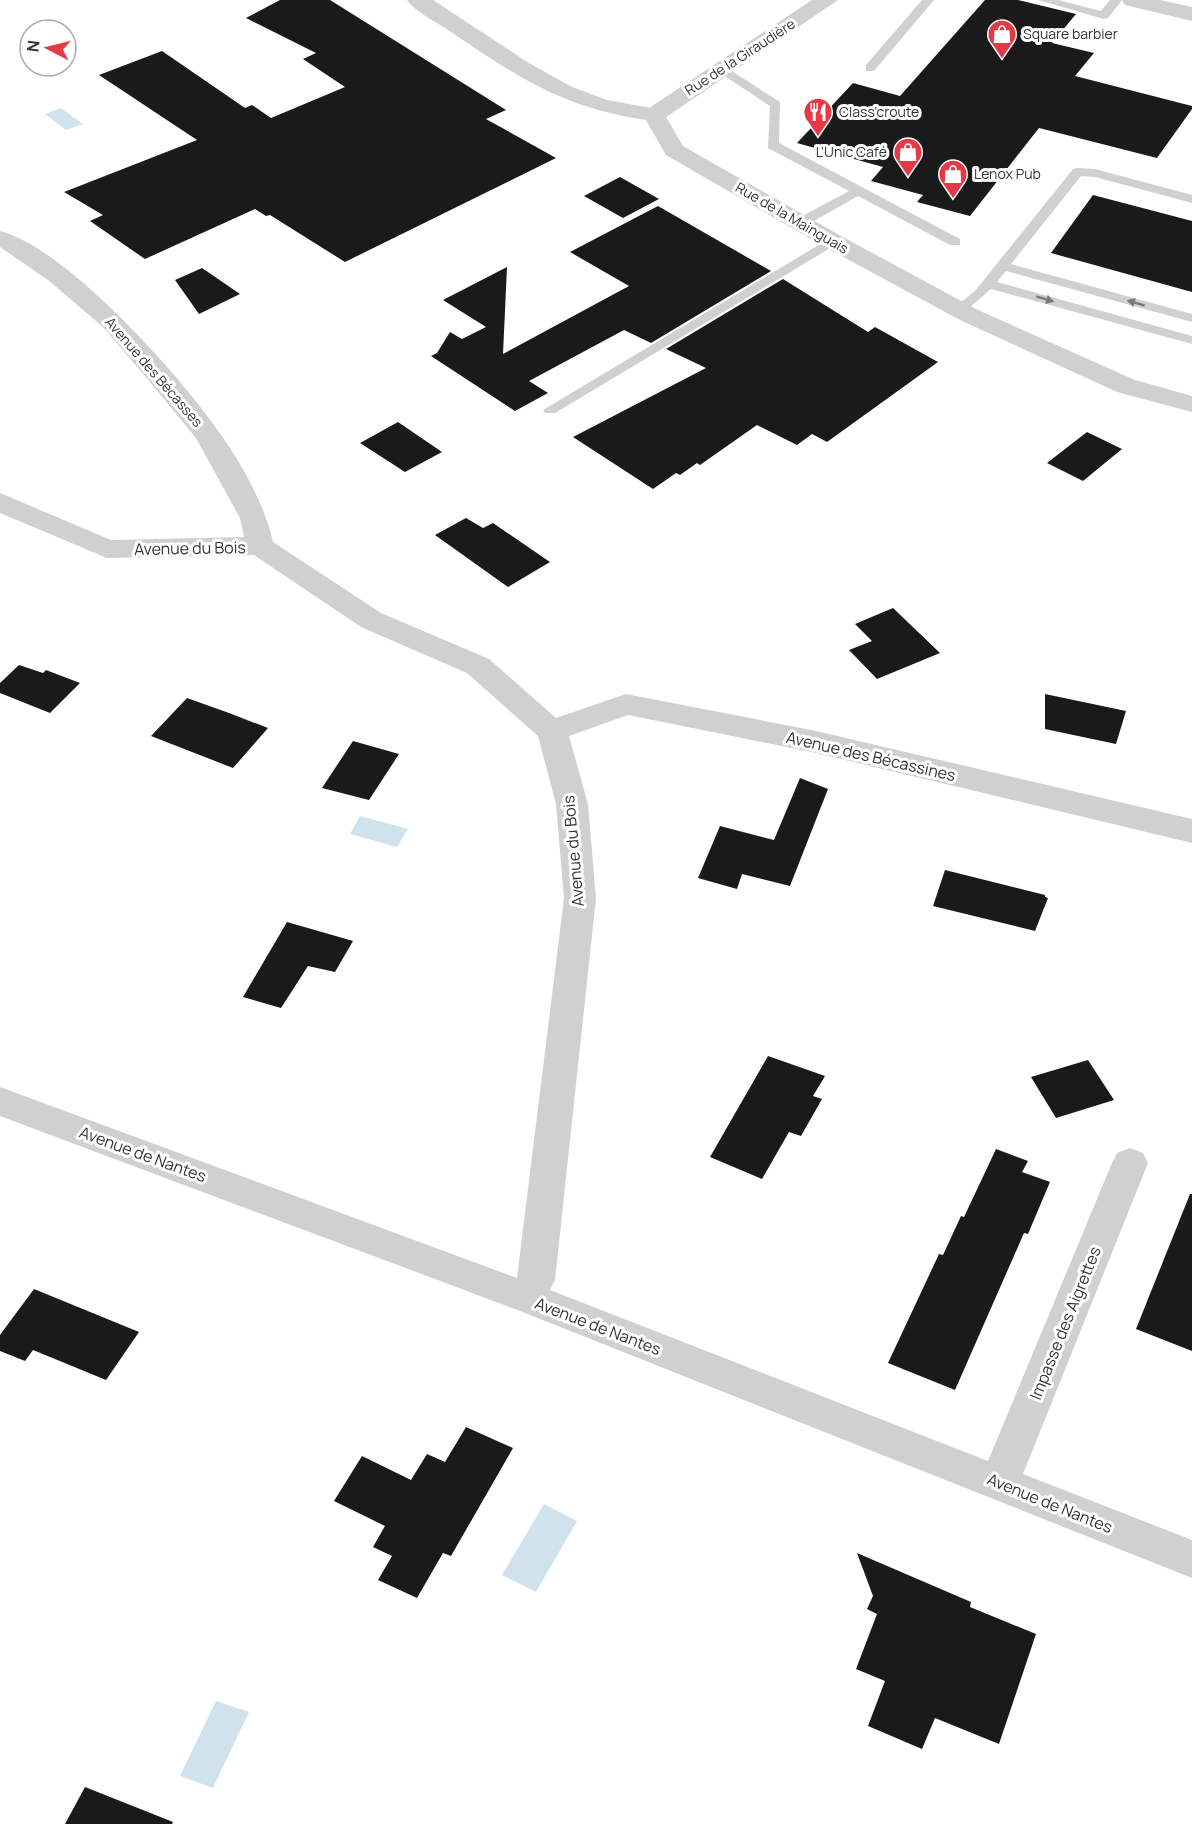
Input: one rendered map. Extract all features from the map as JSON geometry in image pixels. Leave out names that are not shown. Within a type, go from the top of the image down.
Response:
[{"type":"street","points":[[418,0],[507,58],[564,91],[589,102],[654,114]]},
{"type":"street","name":"Rue de la Giraudière","points":[[654,114],[724,70],[826,0]]},
{"type":"street","points":[[1133,0],[1192,14]]},
{"type":"street","name":"Rue de la Mainguais","points":[[654,114],[674,150],[958,310],[1126,386],[1192,404]]},
{"type":"street","name":"Avenue des Bécasses","points":[[0,238],[25,251],[103,314],[154,370],[208,435],[254,518],[260,546]]},
{"type":"street","name":"Avenue du Bois","points":[[0,502],[107,549],[260,546],[372,620],[478,666],[552,731],[572,804],[579,898],[536,1280],[528,1298]]},
{"type":"street","name":"Avenue des Bécassines","points":[[552,731],[626,704],[816,742],[1192,831]]},
{"type":"street","name":"Avenue de Nantes","points":[[0,1101],[528,1298],[1192,1559]]},
{"type":"street","name":"Impasse des Aigrettes","points":[[999,1483],[1130,1163]]},
{"type":"lane","points":[[870,68],[928,0]]},
{"type":"lane","points":[[1044,0],[1104,15],[1116,0]]},
{"type":"lane","points":[[724,70],[776,105],[772,145],[955,242]]},
{"type":"lane","points":[[958,310],[980,294],[1078,172],[1095,173],[1192,199]]},
{"type":"lane","points":[[800,223],[858,191]]},
{"type":"lane","points":[[550,410],[832,241]]},
{"type":"lane","points":[[1003,266],[1192,318]]},
{"type":"lane","points":[[988,284],[1192,340]]},
{"type":"water","points":[[61,108],[83,124],[66,130],[45,114]]},
{"type":"water","points":[[360,816],[408,829],[397,847],[350,834]]},
{"type":"water","points":[[544,1504],[577,1521],[536,1592],[502,1575]]},
{"type":"water","points":[[216,1701],[249,1712],[213,1788],[180,1776]]},
{"type":"building","points":[[280,0],[330,0],[506,110],[486,119],[556,158],[345,262],[270,215],[266,216],[255,209],[145,259],[90,221],[103,215],[64,192],[197,140],[99,75],[162,51],[245,108],[252,105],[271,118],[345,87],[303,59],[316,53],[246,18]]},
{"type":"building","points":[[985,0],[1018,0],[1076,14],[1052,43],[1094,53],[1075,76],[1192,106],[1192,109],[1157,158],[1039,128],[970,216],[917,202],[923,195],[871,181],[883,167],[797,143],[853,83],[900,96]]},
{"type":"building","points":[[620,177],[659,199],[623,218],[584,196]]},
{"type":"building","points":[[1093,195],[1192,221],[1192,292],[1051,253]]},
{"type":"building","points":[[658,206],[771,271],[651,343],[624,330],[529,381],[548,393],[515,411],[431,356],[437,353],[450,332],[462,339],[486,327],[443,300],[507,267],[503,354],[629,286],[570,252]]},
{"type":"building","points":[[202,268],[240,294],[199,314],[175,280]]},
{"type":"building","points":[[783,279],[868,332],[875,327],[938,362],[827,442],[812,434],[797,445],[757,425],[700,465],[697,463],[680,475],[676,473],[653,489],[573,437],[706,368],[666,349]]},
{"type":"building","points":[[398,422],[442,452],[405,472],[360,443]]},
{"type":"building","points":[[1087,432],[1122,449],[1083,481],[1047,463]]},
{"type":"building","points":[[466,518],[483,528],[493,523],[550,562],[508,587],[435,535]]},
{"type":"building","points":[[893,608],[940,653],[877,679],[849,650],[872,641],[855,624]]},
{"type":"building","points":[[19,665],[43,673],[46,670],[80,683],[50,713],[0,693],[0,683]]},
{"type":"building","points":[[1045,694],[1126,711],[1116,744],[1045,729]]},
{"type":"building","points":[[187,698],[268,728],[233,768],[151,736]]},
{"type":"building","points":[[353,741],[399,754],[369,800],[322,788]]},
{"type":"building","points":[[800,778],[828,789],[790,886],[742,874],[737,889],[698,878],[720,826],[774,840]]},
{"type":"building","points":[[945,870],[1045,895],[1048,898],[1035,931],[933,906]]},
{"type":"building","points":[[287,922],[353,941],[335,972],[308,966],[281,1008],[243,997]]},
{"type":"building","points":[[768,1056],[825,1076],[813,1096],[822,1099],[801,1136],[789,1132],[762,1179],[710,1157]]},
{"type":"building","points":[[1088,1060],[1114,1100],[1056,1118],[1031,1077]]},
{"type":"building","points":[[996,1149],[1028,1161],[1022,1172],[1050,1182],[1028,1234],[1024,1233],[955,1390],[888,1363],[939,1254],[943,1255],[961,1216],[964,1217]]},
{"type":"building","points":[[1190,1194],[1192,1194],[1192,1351],[1136,1329]]},
{"type":"building","points":[[34,1289],[139,1332],[106,1380],[33,1350],[25,1361],[0,1351],[0,1335]]},
{"type":"building","points":[[466,1427],[513,1448],[451,1556],[443,1553],[417,1598],[378,1580],[392,1556],[373,1547],[385,1526],[334,1501],[362,1456],[411,1480],[427,1454],[445,1462]]},
{"type":"building","points":[[857,1553],[971,1602],[970,1607],[1036,1634],[999,1744],[935,1718],[922,1749],[868,1726],[885,1681],[856,1669],[877,1614],[867,1609],[873,1596]]},
{"type":"building","points":[[85,1787],[173,1822],[172,1824],[65,1824]]},
{"type":"place","name":"Square barbier","points":[[1002,60]]},
{"type":"place","name":"Class'croute","points":[[818,138]]},
{"type":"place","name":"L'Unic Café","points":[[908,178]]},
{"type":"place","name":"Lenox Pub","points":[[953,200]]}]
